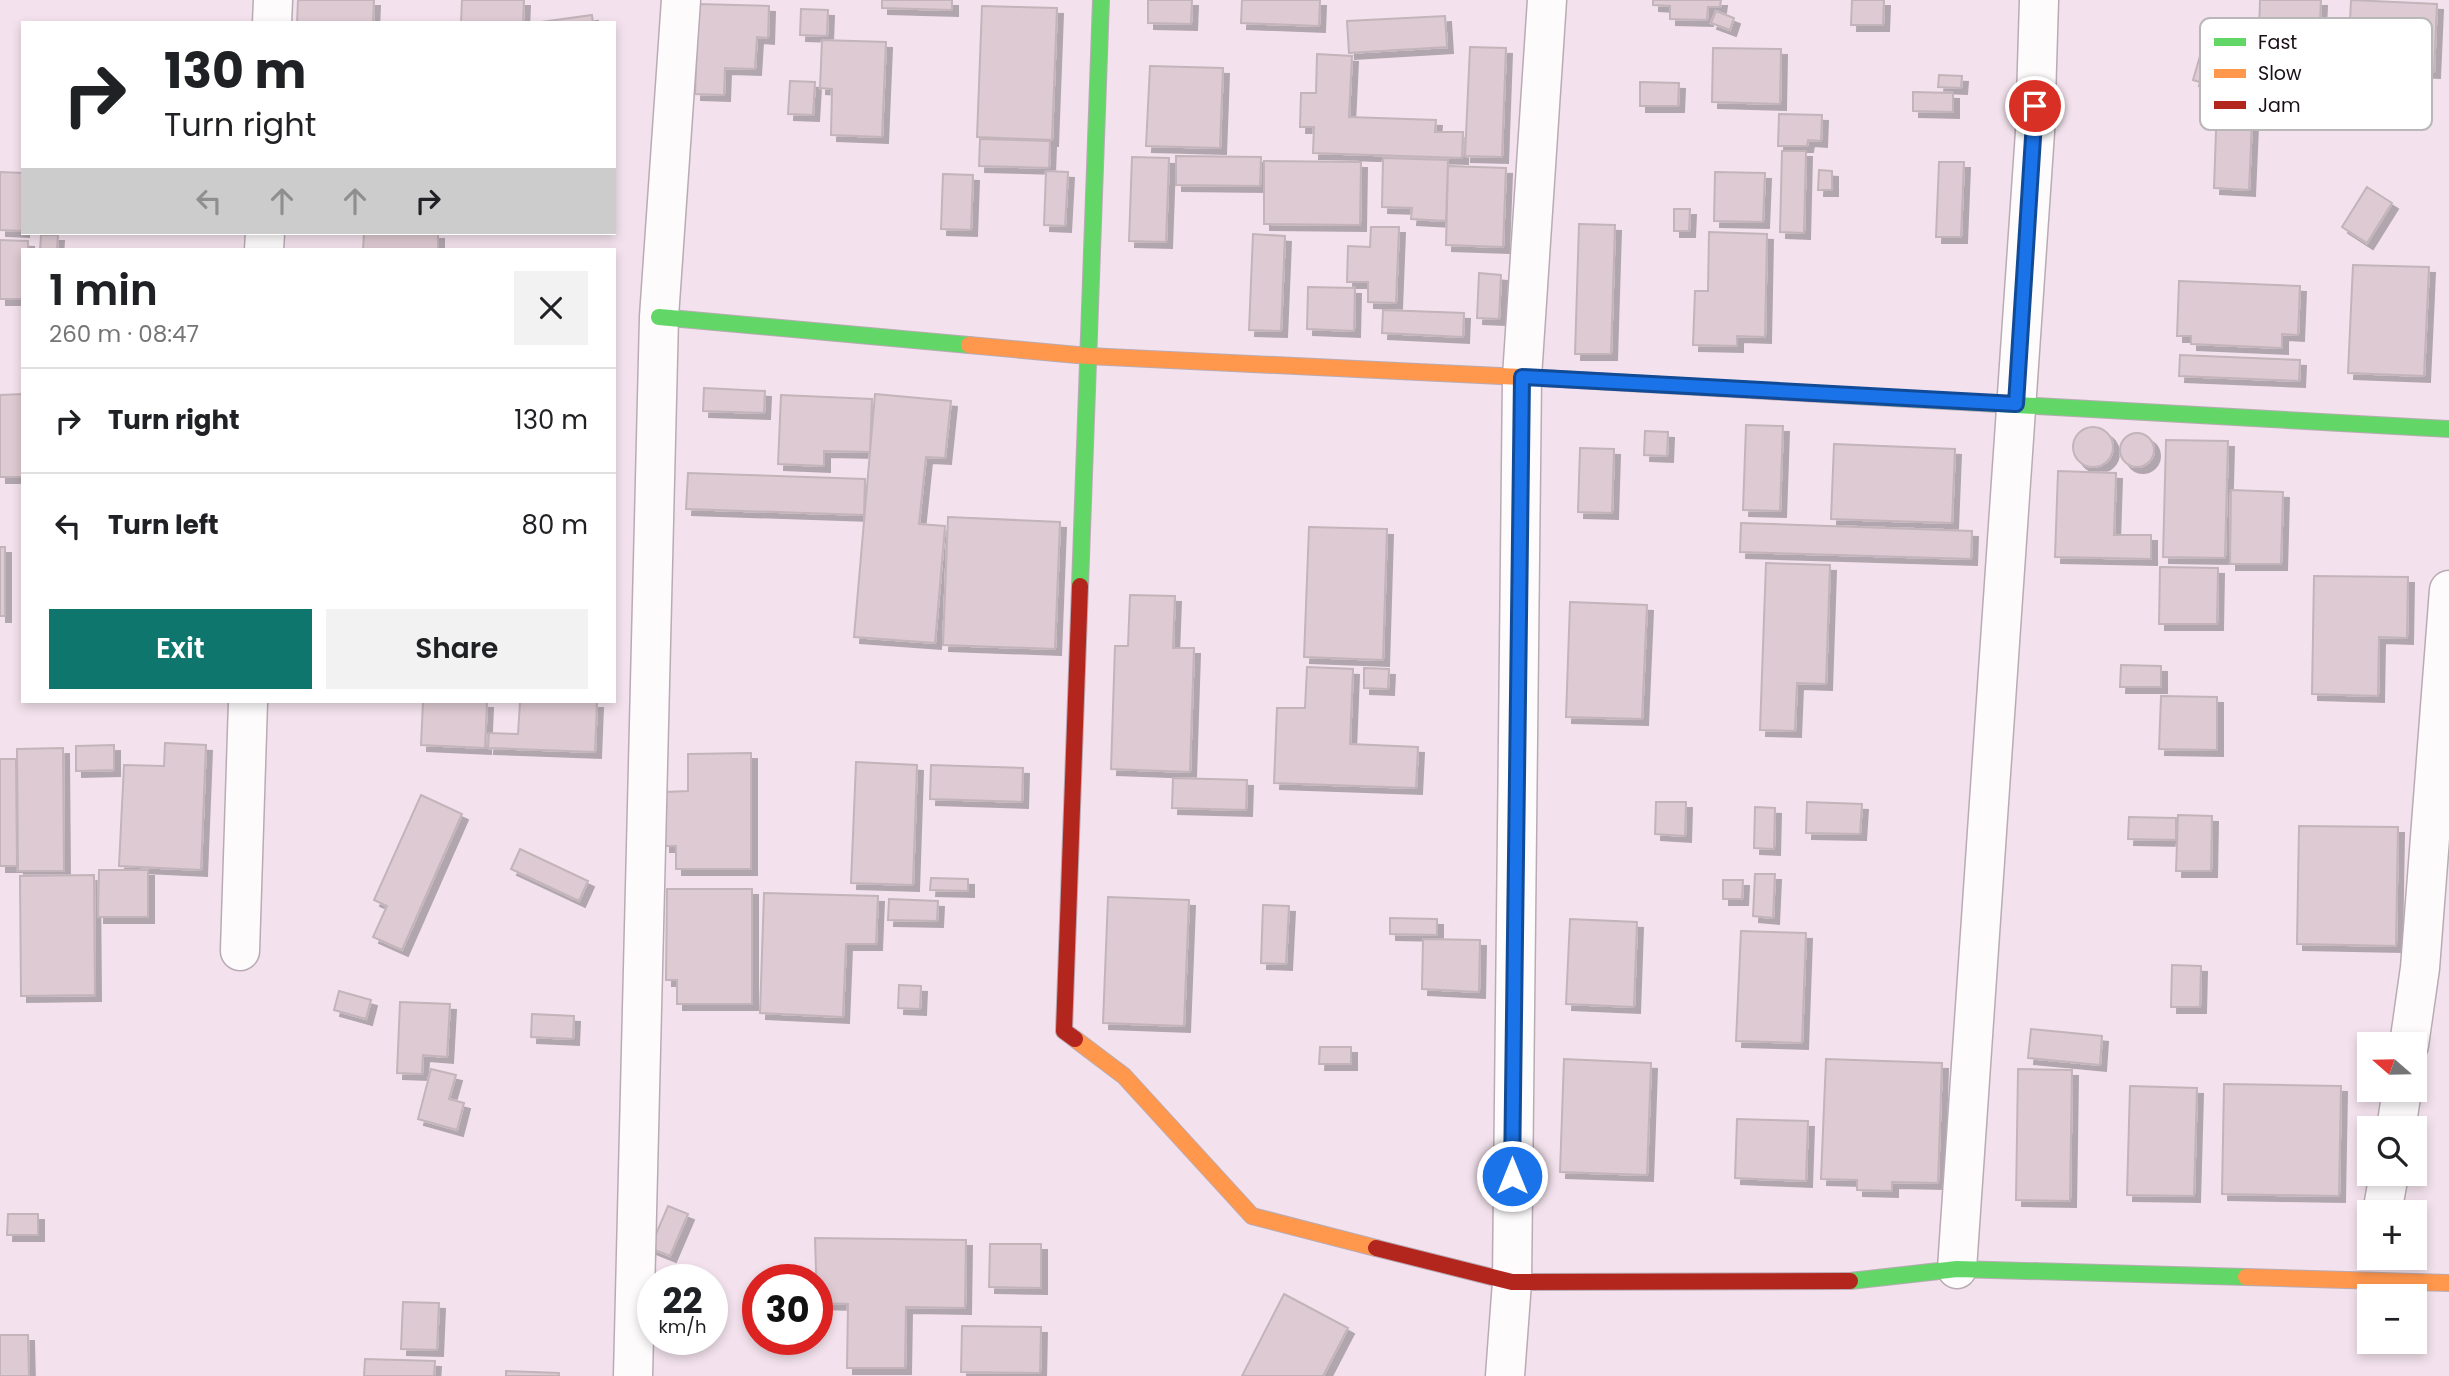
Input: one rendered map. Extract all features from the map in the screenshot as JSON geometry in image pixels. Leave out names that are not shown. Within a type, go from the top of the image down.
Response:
[{"type":"street","points":[[272,21],[273,0]]},
{"type":"street","points":[[633,1376],[659,317],[681,0]]},
{"type":"street","points":[[1101,0],[1064,1031],[1124,1076],[1252,1216],[1511,1282],[1841,1282],[1956,1269],[2357,1269]]},
{"type":"street","points":[[1505,1376],[1511,1282],[1522,377],[1547,0]]},
{"type":"street","points":[[1956,1269],[2035,132],[2039,0]]},
{"type":"street","points":[[659,317],[1088,356],[1522,377],[2449,429]]},
{"type":"street","points":[[2411,1032],[2420,968],[2449,590]]},
{"type":"street","points":[[240,951],[248,703]]},
{"type":"street","points":[[2374,1270],[2449,1283]]},
{"type":"building","points":[[298,0],[374,0],[373,21],[297,21]]},
{"type":"building","points":[[462,0],[524,0],[523,21],[461,21]]},
{"type":"building","points":[[882,0],[952,0],[952,10],[882,8]]},
{"type":"building","points":[[1148,0],[1192,0],[1191,24],[1148,23]]},
{"type":"building","points":[[1242,0],[1320,0],[1319,26],[1241,23]]},
{"type":"building","points":[[1653,0],[1721,0],[1720,7],[1708,7],[1707,20],[1670,19],[1670,6],[1653,5]]},
{"type":"building","points":[[1852,0],[1884,0],[1883,25],[1851,25]]},
{"type":"building","points":[[2260,0],[2321,0],[2320,18],[2259,18]]},
{"type":"building","points":[[2351,0],[2437,4],[2434,72],[2432,18],[2350,18]]},
{"type":"building","points":[[698,4],[769,6],[768,38],[757,37],[755,69],[725,68],[724,95],[695,94]]},
{"type":"building","points":[[982,6],[1057,8],[1052,140],[977,137]]},
{"type":"building","points":[[801,9],[828,10],[827,36],[800,35]]},
{"type":"building","points":[[1716,11],[1734,18],[1730,30],[1711,23]]},
{"type":"building","points":[[592,15],[593,21],[548,21]]},
{"type":"building","points":[[1445,16],[1447,47],[1349,53],[1347,21]]},
{"type":"building","points":[[822,40],[886,42],[882,137],[831,135],[832,89],[820,88]]},
{"type":"building","points":[[1470,47],[1506,48],[1502,157],[1465,156]]},
{"type":"building","points":[[1713,48],[1781,49],[1780,104],[1712,102]]},
{"type":"building","points":[[1317,54],[1352,56],[1349,117],[1436,120],[1435,132],[1463,132],[1462,158],[1313,153],[1314,127],[1300,127],[1301,93],[1316,93]]},
{"type":"building","points":[[2200,56],[2200,82],[2193,80]]},
{"type":"building","points":[[1150,66],[1223,68],[1220,148],[1146,146]]},
{"type":"building","points":[[1939,75],[1962,76],[1961,88],[1938,87]]},
{"type":"building","points":[[790,81],[815,82],[813,115],[788,114]]},
{"type":"building","points":[[1640,82],[1679,83],[1678,106],[1640,106]]},
{"type":"building","points":[[1913,92],[1953,93],[1953,112],[1913,111]]},
{"type":"building","points":[[1779,114],[1822,115],[1821,141],[1808,140],[1807,146],[1778,146]]},
{"type":"building","points":[[2216,130],[2252,130],[2249,190],[2214,188]]},
{"type":"building","points":[[980,139],[1050,141],[1049,168],[979,166]]},
{"type":"building","points":[[1782,151],[1806,151],[1804,233],[1780,232]]},
{"type":"building","points":[[1176,156],[1261,157],[1260,186],[1176,185]]},
{"type":"building","points":[[1132,157],[1169,158],[1166,242],[1129,241]]},
{"type":"building","points":[[1383,158],[1448,160],[1446,221],[1411,219],[1412,208],[1382,207]]},
{"type":"building","points":[[1264,161],[1361,162],[1360,225],[1264,224]]},
{"type":"building","points":[[1939,162],[1964,162],[1961,237],[1936,237]]},
{"type":"building","points":[[1448,166],[1506,168],[1503,247],[1446,245]]},
{"type":"building","points":[[1819,170],[1832,171],[1832,190],[1818,190]]},
{"type":"building","points":[[1046,171],[1068,172],[1065,226],[1044,225]]},
{"type":"building","points":[[0,172],[21,173],[21,231],[0,230]]},
{"type":"building","points":[[1715,172],[1765,173],[1763,222],[1714,221]]},
{"type":"building","points":[[943,174],[973,175],[971,230],[941,229]]},
{"type":"building","points":[[2367,187],[2392,203],[2367,243],[2342,227]]},
{"type":"building","points":[[1674,209],[1690,209],[1689,231],[1674,231]]},
{"type":"building","points":[[1579,224],[1615,225],[1611,354],[1575,354]]},
{"type":"building","points":[[1371,227],[1399,227],[1396,303],[1368,302],[1368,282],[1347,282],[1348,246],[1370,247]]},
{"type":"building","points":[[1709,232],[1767,234],[1765,337],[1737,336],[1737,346],[1693,345],[1695,291],[1708,291]]},
{"type":"building","points":[[1253,234],[1285,236],[1281,331],[1249,330]]},
{"type":"building","points":[[41,235],[58,235],[57,248],[40,248]]},
{"type":"building","points":[[364,235],[438,235],[438,248],[363,248]]},
{"type":"building","points":[[0,240],[28,241],[28,248],[21,248],[21,299],[0,299]]},
{"type":"building","points":[[2353,265],[2429,267],[2424,376],[2348,373]]},
{"type":"building","points":[[1479,273],[1501,275],[1499,319],[1477,318]]},
{"type":"building","points":[[2179,281],[2300,286],[2298,335],[2282,334],[2282,348],[2191,344],[2191,336],[2177,336]]},
{"type":"building","points":[[1308,287],[1355,288],[1354,331],[1307,329]]},
{"type":"building","points":[[1383,310],[1464,313],[1463,337],[1382,333]]},
{"type":"building","points":[[2180,355],[2300,360],[2299,381],[2179,376]]},
{"type":"building","points":[[704,388],[765,391],[764,413],[703,411]]},
{"type":"building","points":[[21,394],[21,477],[0,477],[0,395]]},
{"type":"building","points":[[875,394],[951,401],[945,458],[926,457],[919,524],[945,526],[935,643],[854,637]]},
{"type":"building","points":[[781,395],[872,399],[870,452],[824,451],[824,466],[778,464]]},
{"type":"building","points":[[1746,425],[1783,426],[1780,511],[1743,510]]},
{"type":"building","points":[[2093,427],[2101,428],[2107,433],[2112,439],[2112,455],[2107,461],[2101,466],[2093,467],[2085,466],[2079,461],[2074,455],[2073,447],[2074,439],[2079,433],[2085,428]]},
{"type":"building","points":[[1645,431],[1668,432],[1667,456],[1644,455]]},
{"type":"building","points":[[2137,433],[2149,438],[2154,450],[2149,462],[2137,467],[2125,462],[2120,450],[2125,438]]},
{"type":"building","points":[[2166,440],[2228,441],[2225,558],[2163,557]]},
{"type":"building","points":[[1834,444],[1955,449],[1952,523],[1831,519]]},
{"type":"building","points":[[1580,448],[1614,449],[1612,513],[1578,512]]},
{"type":"building","points":[[2058,471],[2116,473],[2114,535],[2151,535],[2151,559],[2055,557]]},
{"type":"building","points":[[688,473],[865,479],[864,515],[686,509]]},
{"type":"building","points":[[2231,490],[2283,492],[2281,564],[2230,564]]},
{"type":"building","points":[[948,517],[1060,522],[1055,649],[943,645]]},
{"type":"building","points":[[1741,523],[1972,531],[1971,559],[1740,552]]},
{"type":"building","points":[[1309,527],[1387,529],[1383,660],[1304,657]]},
{"type":"building","points":[[0,547],[5,547],[5,616],[0,616]]},
{"type":"building","points":[[1766,563],[1830,565],[1826,684],[1797,683],[1795,731],[1760,730]]},
{"type":"building","points":[[2160,567],[2218,568],[2217,624],[2159,624]]},
{"type":"building","points":[[2314,576],[2408,577],[2407,638],[2379,637],[2378,696],[2312,694]]},
{"type":"building","points":[[1130,595],[1175,596],[1173,648],[1194,648],[1190,772],[1111,769],[1115,646],[1128,646]]},
{"type":"building","points":[[1570,602],[1647,605],[1642,719],[1566,717]]},
{"type":"building","points":[[2121,665],[2161,666],[2161,687],[2120,687]]},
{"type":"building","points":[[1307,667],[1353,669],[1350,744],[1418,747],[1416,788],[1274,783],[1277,708],[1305,708]]},
{"type":"building","points":[[1364,668],[1389,669],[1388,689],[1364,688]]},
{"type":"building","points":[[2161,696],[2217,697],[2217,750],[2159,749]]},
{"type":"building","points":[[423,703],[487,703],[485,748],[421,745]]},
{"type":"building","points":[[520,703],[597,703],[595,752],[488,748],[489,733],[518,734]]},
{"type":"building","points":[[165,743],[206,745],[201,870],[119,866],[124,765],[164,766]]},
{"type":"building","points":[[114,745],[114,770],[76,771],[76,746]]},
{"type":"building","points":[[63,748],[64,871],[18,871],[17,749]]},
{"type":"building","points":[[751,753],[751,869],[676,869],[676,846],[664,846],[665,792],[688,791],[688,754]]},
{"type":"building","points":[[0,759],[16,759],[17,866],[0,866]]},
{"type":"building","points":[[856,762],[917,765],[913,885],[851,883]]},
{"type":"building","points":[[931,765],[1023,768],[1022,802],[930,799]]},
{"type":"building","points":[[1173,778],[1247,780],[1246,810],[1172,808]]},
{"type":"building","points":[[421,795],[462,814],[402,950],[373,937],[387,906],[374,900]]},
{"type":"building","points":[[1656,802],[1686,802],[1685,836],[1655,834]]},
{"type":"building","points":[[1807,802],[1862,804],[1860,834],[1806,833]]},
{"type":"building","points":[[1755,807],[1775,808],[1774,849],[1754,848]]},
{"type":"building","points":[[2178,815],[2212,816],[2211,871],[2176,871]]},
{"type":"building","points":[[2129,817],[2176,818],[2176,840],[2128,839]]},
{"type":"building","points":[[2299,826],[2398,827],[2396,946],[2297,944]]},
{"type":"building","points":[[520,849],[588,881],[579,901],[511,869]]},
{"type":"building","points":[[99,870],[148,870],[148,917],[98,917]]},
{"type":"building","points":[[1755,874],[1775,874],[1773,918],[1753,916]]},
{"type":"building","points":[[94,875],[95,995],[21,996],[20,876]]},
{"type":"building","points":[[931,878],[968,879],[968,891],[930,890]]},
{"type":"building","points":[[1723,880],[1743,880],[1742,899],[1723,899]]},
{"type":"building","points":[[667,889],[752,889],[752,1004],[677,1004],[677,980],[666,980]]},
{"type":"building","points":[[764,893],[878,896],[876,944],[846,944],[843,1017],[760,1013]]},
{"type":"building","points":[[1108,897],[1189,900],[1184,1026],[1103,1023]]},
{"type":"building","points":[[889,899],[938,901],[937,921],[888,920]]},
{"type":"building","points":[[1263,905],[1289,906],[1286,964],[1261,963]]},
{"type":"building","points":[[1390,918],[1437,919],[1437,935],[1390,934]]},
{"type":"building","points":[[1570,919],[1637,922],[1634,1007],[1566,1004]]},
{"type":"building","points":[[1741,931],[1806,933],[1802,1043],[1736,1041]]},
{"type":"building","points":[[1423,939],[1480,940],[1479,992],[1422,989]]},
{"type":"building","points":[[2172,965],[2201,966],[2200,1007],[2171,1007]]},
{"type":"building","points":[[899,985],[921,986],[920,1009],[898,1008]]},
{"type":"building","points":[[339,991],[371,1000],[366,1019],[334,1010]]},
{"type":"building","points":[[400,1002],[450,1004],[447,1057],[423,1055],[422,1074],[397,1073]]},
{"type":"building","points":[[532,1014],[574,1016],[573,1039],[531,1037]]},
{"type":"building","points":[[2031,1029],[2102,1036],[2100,1065],[2028,1058]]},
{"type":"building","points":[[1320,1047],[1351,1047],[1351,1064],[1319,1064]]},
{"type":"building","points":[[1564,1059],[1651,1063],[1647,1175],[1560,1172]]},
{"type":"building","points":[[1826,1059],[1942,1063],[1938,1183],[1892,1182],[1892,1191],[1857,1190],[1857,1180],[1821,1179]]},
{"type":"building","points":[[431,1069],[456,1075],[449,1099],[464,1103],[457,1130],[418,1119]]},
{"type":"building","points":[[2018,1069],[2072,1070],[2070,1201],[2016,1200]]},
{"type":"building","points":[[2224,1084],[2341,1086],[2339,1196],[2222,1194]]},
{"type":"building","points":[[2130,1086],[2197,1088],[2194,1196],[2127,1195]]},
{"type":"building","points":[[1737,1119],[1808,1121],[1806,1181],[1735,1178]]},
{"type":"building","points":[[668,1206],[688,1214],[670,1256],[650,1248]]},
{"type":"building","points":[[8,1214],[38,1214],[38,1235],[7,1235]]},
{"type":"building","points":[[815,1238],[966,1240],[965,1308],[906,1307],[905,1368],[847,1368],[848,1304],[833,1304],[833,1264],[816,1264]]},
{"type":"building","points":[[990,1244],[1041,1244],[1041,1288],[989,1287]]},
{"type":"building","points":[[1284,1294],[1348,1328],[1323,1376],[1242,1376]]},
{"type":"building","points":[[403,1302],[439,1303],[437,1350],[401,1349]]},
{"type":"building","points":[[962,1326],[1041,1327],[1040,1373],[961,1372]]},
{"type":"building","points":[[0,1335],[28,1335],[29,1376],[0,1376]]},
{"type":"building","points":[[365,1359],[435,1361],[434,1376],[364,1376]]},
{"type":"building","points":[[506,1371],[559,1373],[559,1376],[506,1376]]},
{"type":"traffic: fast","points":[[1080,586],[1101,0]]},
{"type":"traffic: fast","points":[[659,317],[969,345]]},
{"type":"traffic: fast","points":[[1820,394],[2449,429]]},
{"type":"traffic: fast","points":[[1850,1281],[1957,1269],[2246,1277]]},
{"type":"traffic: slow","points":[[969,345],[1088,356],[1542,378]]},
{"type":"traffic: slow","points":[[1075,1039],[1124,1076],[1252,1216],[1376,1248]]},
{"type":"traffic: slow","points":[[2246,1277],[2449,1283]]},
{"type":"traffic: jam","points":[[1542,378],[1820,394]]},
{"type":"traffic: jam","points":[[1075,1039],[1064,1031],[1080,586]]},
{"type":"traffic: jam","points":[[1376,1248],[1512,1282],[1850,1281]]},
{"type":"route","points":[[1512,1176],[1522,377],[2016,404],[2035,106]]}]
